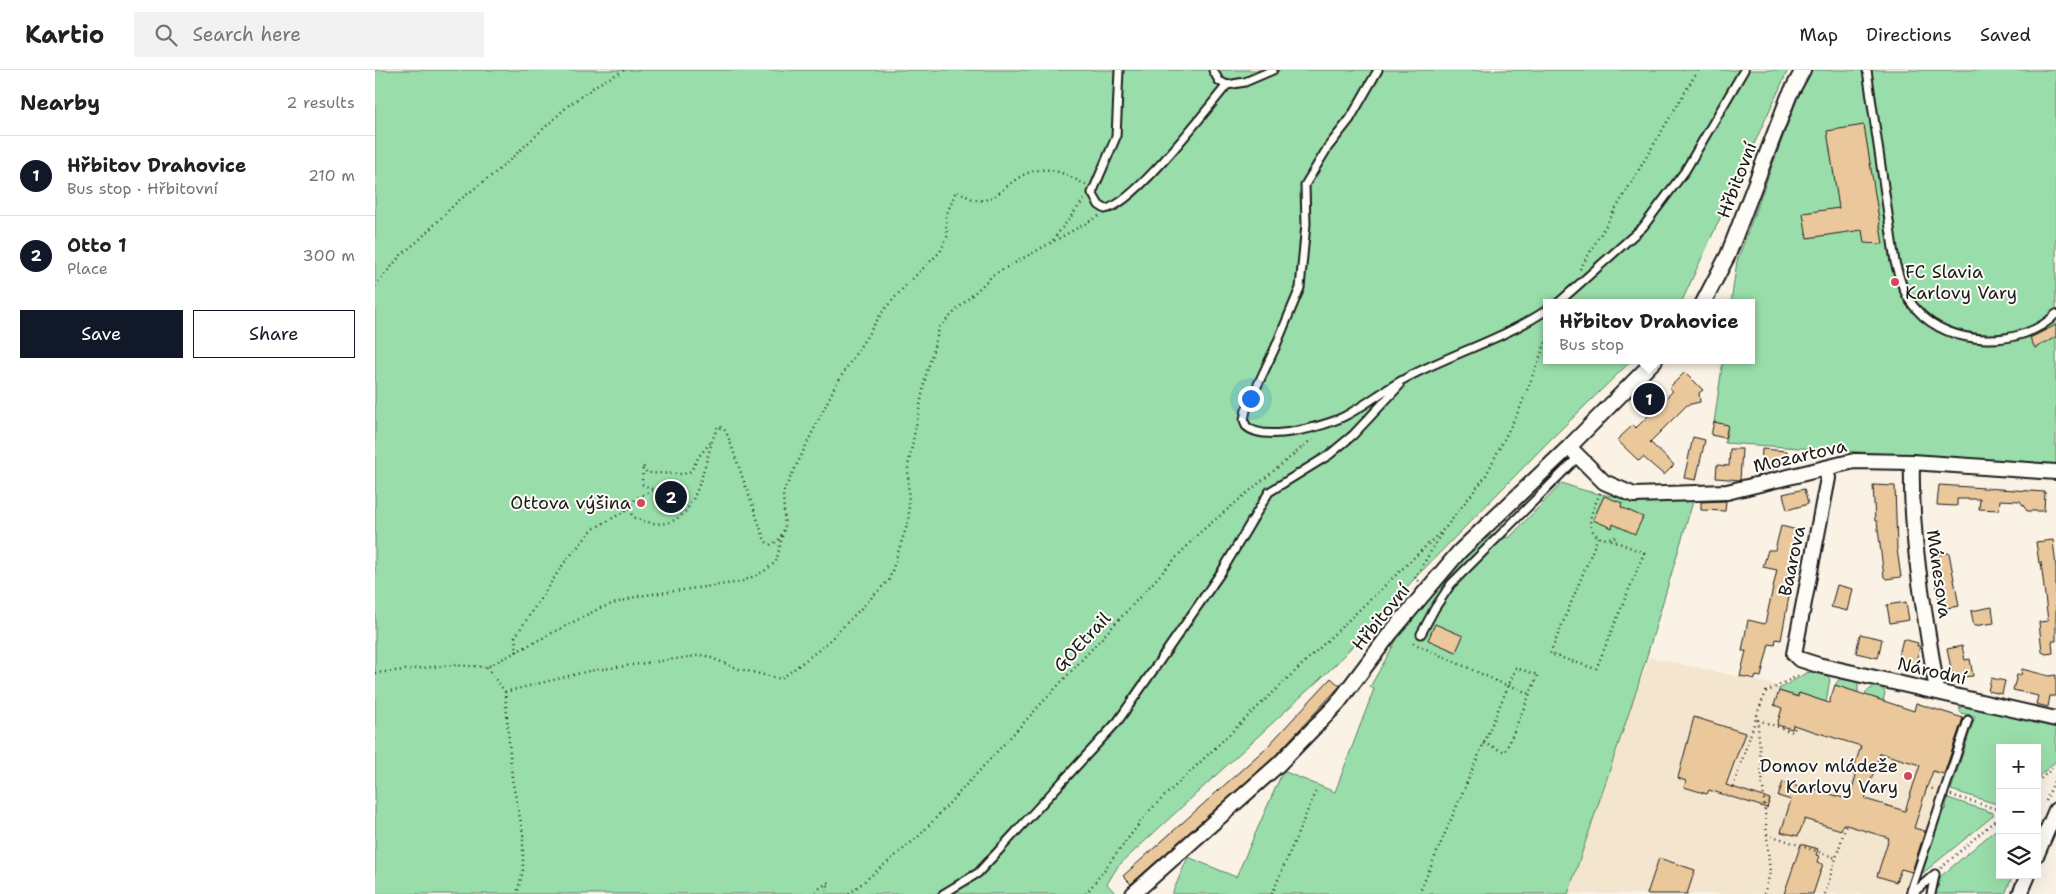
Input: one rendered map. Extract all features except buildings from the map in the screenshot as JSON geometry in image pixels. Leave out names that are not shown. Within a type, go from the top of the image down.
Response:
[{"type":"street","name":"Hřbitovní","points":[[1705,299],[1728,255],[1789,96],[1803,70]]},
{"type":"street","name":"Hřbitovní","points":[[1133,894],[1279,764],[1337,704],[1389,635],[1459,552],[1574,452],[1651,364]]},
{"type":"street","name":"Mozartova","points":[[1574,452],[1604,482],[1634,494],[1727,492],[1854,461],[1912,462],[2056,472]]},
{"type":"street","name":"Mánesova","points":[[1912,462],[1911,499],[1915,548],[1937,691]]},
{"type":"street","name":"Baarova","points":[[1799,659],[1794,654],[1793,647],[1828,478],[1826,468]]},
{"type":"street","name":"Národní","points":[[1799,659],[1818,665],[2056,719]]},
{"type":"street","points":[[2041,839],[2050,806]]},
{"type":"street","points":[[2020,894],[2026,879]]},
{"type":"lane","points":[[1119,70],[1116,137],[1093,187],[1093,197],[1099,205],[1105,208],[1115,206],[1140,186],[1227,86],[1245,82],[1273,70]]},
{"type":"lane","points":[[1213,70],[1219,81],[1227,86]]},
{"type":"lane","points":[[1378,70],[1354,112],[1305,184],[1306,224],[1300,288],[1246,410],[1244,420],[1252,431],[1260,434],[1286,433],[1343,417],[1406,378],[1519,329],[1543,313]]},
{"type":"lane","points":[[1562,299],[1643,227],[1685,171],[1744,70]]},
{"type":"lane","points":[[1867,70],[1895,262],[1905,293],[1916,310],[1946,331],[1974,338],[2023,333],[2051,319],[2056,314]]},
{"type":"lane","points":[[943,894],[978,873],[1118,721],[1222,571],[1269,492],[1329,455],[1353,436],[1406,378]]},
{"type":"lane","points":[[1421,634],[1451,584],[1574,452]]},
{"type":"lane","points":[[1911,894],[1968,720]]},
{"type":"lane","points":[[1911,894],[1935,874]]},
{"type":"lane","points":[[1931,894],[1935,874]]},
{"type":"path","points":[[375,286],[401,254],[419,240],[457,202],[500,169],[569,105],[598,84],[625,70]]},
{"type":"path","points":[[1576,275],[1697,70]]},
{"type":"path","points":[[375,673],[452,665],[487,667],[600,608],[638,596],[741,582],[763,572],[775,562],[785,528],[783,493],[835,386],[883,311],[905,285],[940,252],[947,237],[946,216],[955,191],[979,201],[995,197],[1021,175],[1039,170],[1058,172],[1093,187],[1053,240]]},
{"type":"path","points":[[505,692],[589,671],[704,655],[739,669],[781,679],[824,646],[889,580],[909,519],[908,466],[926,375],[940,326],[993,275],[1053,240],[1108,212],[1115,206]]},
{"type":"path","points":[[1427,589],[1415,578],[1446,527],[1485,477],[1520,408],[1543,349]]},
{"type":"path","points":[[517,652],[515,637],[564,563],[593,528],[629,509],[636,498],[654,490],[642,484],[643,466],[647,474],[684,474],[691,471],[699,456],[711,443],[718,426],[724,428],[728,436],[765,541],[770,545],[778,541],[785,528]]},
{"type":"path","points":[[629,509],[633,517],[640,520],[667,524],[680,518],[692,500],[715,433]]},
{"type":"path","name":"GOEtrail","points":[[849,894],[919,836],[1198,534],[1313,438]]},
{"type":"path","points":[[1598,537],[1550,654],[1596,669],[1644,553],[1609,539],[1598,537],[1590,525],[1589,519],[1604,482]]},
{"type":"path","points":[[1086,894],[1148,812],[1446,527]]},
{"type":"path","points":[[1609,539],[1616,536]]},
{"type":"path","points":[[1413,644],[1530,694]]},
{"type":"path","points":[[1733,787],[1766,692],[1818,665]]},
{"type":"path","points":[[487,667],[505,692],[512,779],[523,833],[523,870],[517,894]]},
{"type":"path","points":[[1419,894],[1483,743],[1508,685],[1515,668],[1539,675],[1505,752],[1483,743]]},
{"type":"path","points":[[1757,714],[1770,873],[1764,894]]},
{"type":"path","points":[[1758,720],[1793,732],[1795,727]]},
{"type":"path","points":[[2041,778],[2056,765]]},
{"type":"path","points":[[2050,806],[2056,776]]},
{"type":"path","points":[[1927,787],[1996,809]]},
{"type":"path","points":[[1272,894],[1316,792]]},
{"type":"path","points":[[1935,874],[1996,820]]},
{"type":"path","points":[[1825,894],[1847,825]]},
{"type":"path","points":[[1767,834],[1836,858]]},
{"type":"path","points":[[811,894],[829,882],[825,894]]},
{"type":"shaded area","points":[[1649,657],[1771,684],[1829,703],[1913,711],[1916,703],[1964,718],[1907,889],[1901,894],[1568,894]]},
{"type":"green space","points":[[375,70],[1788,70],[1683,299],[1543,299],[1543,364],[1628,364],[1550,440],[1415,578],[1334,666],[1118,866],[1107,884],[1116,894],[375,894]]},
{"type":"green space","name":"FC Slavia Karlovy Vary","points":[[1809,70],[2056,70],[2056,465],[1725,443],[1728,425],[1714,423],[1722,364],[1755,364],[1755,299],[1732,299],[1737,261]]},
{"type":"green space","points":[[1562,483],[1594,493],[1627,498],[1694,498],[1637,689],[1568,894],[1172,894],[1188,857],[1236,877],[1283,771],[1335,792],[1374,689],[1370,687],[1404,627],[1464,555],[1491,535],[1509,538]]},
{"type":"green space","points":[[1816,671],[1825,673],[1830,679],[1826,702],[1799,693],[1796,696],[1779,691],[1779,689],[1806,673]]},
{"type":"green space","points":[[1844,676],[1858,683],[1858,693],[1835,685]]},
{"type":"green space","points":[[1882,686],[1885,693],[1883,701],[1864,695],[1870,689]]},
{"type":"green space","points":[[1965,706],[2053,726],[2056,729],[2056,761],[2041,774],[2041,744],[1996,744],[1996,804],[1951,790],[1975,716],[1961,713],[1959,708]]},
{"type":"green space","points":[[1948,798],[1993,813],[1993,816],[1923,873],[1922,870],[1942,809],[1945,810]]},
{"type":"green space","points":[[1996,829],[1996,879],[2011,879],[2005,894],[1936,894],[1940,877]]},
{"type":"place","name":"FC Slavia Karlovy Vary","points":[[1895,282]]},
{"type":"place","name":"Hřbitov Drahovice","points":[[1649,399]]},
{"type":"place","name":"Otto 1","points":[[671,497]]},
{"type":"place","name":"Ottova výšina","points":[[641,503]]},
{"type":"place","name":"Domov mládeže Karlovy Vary","points":[[1908,776]]}]
